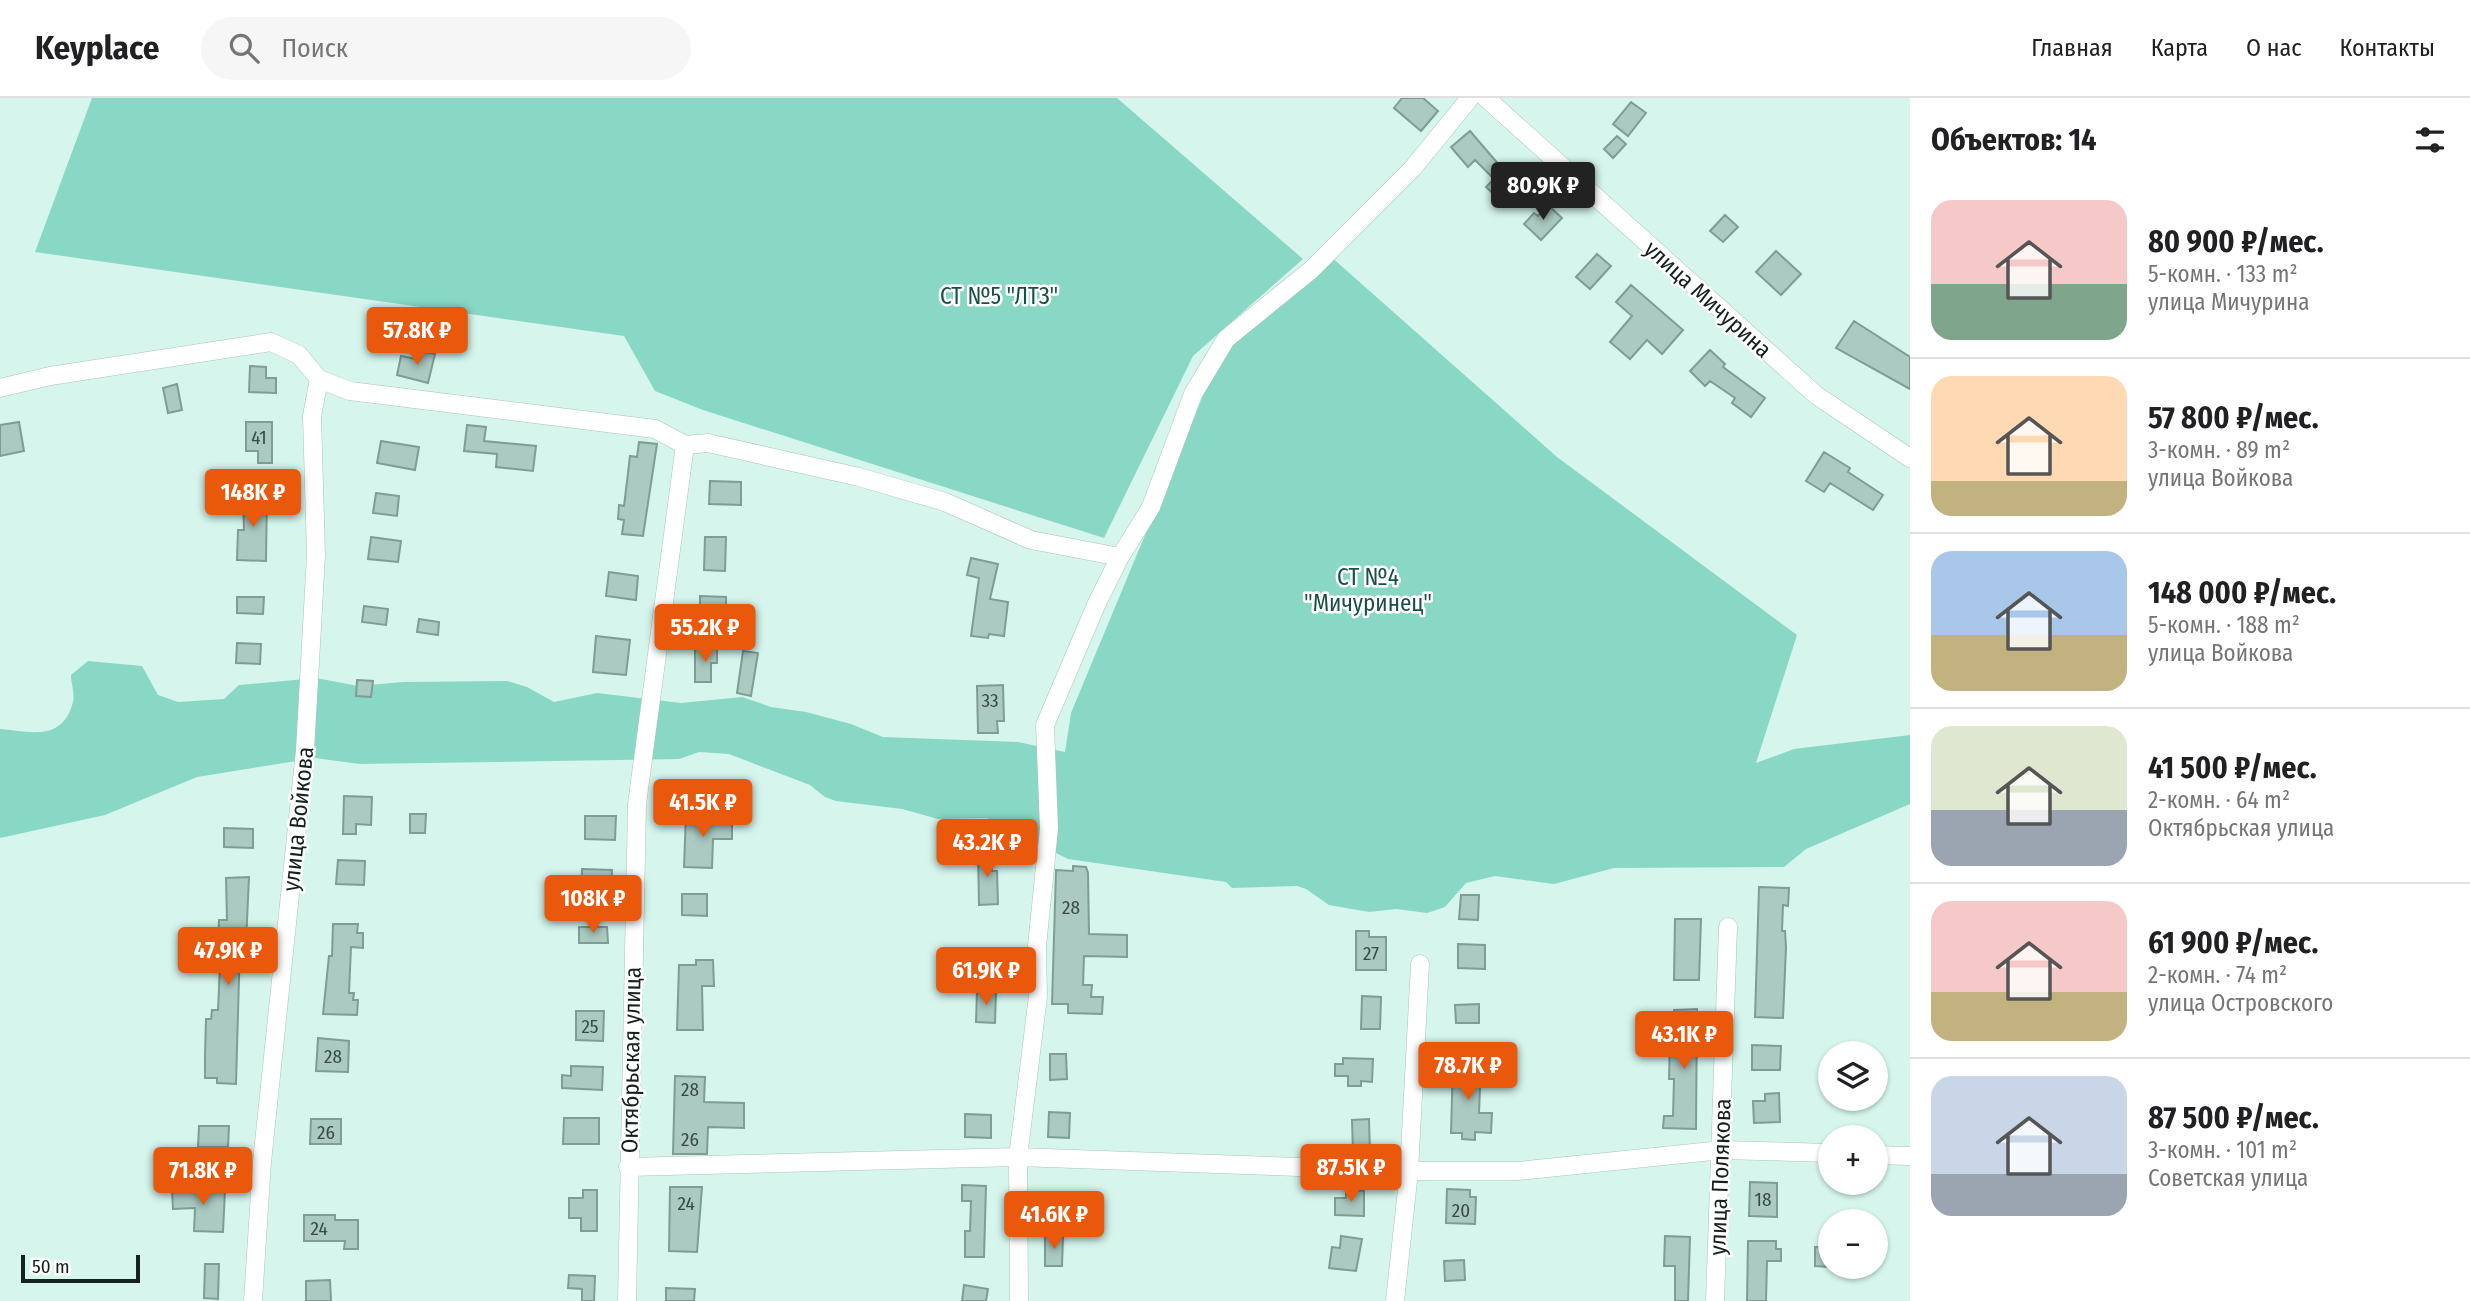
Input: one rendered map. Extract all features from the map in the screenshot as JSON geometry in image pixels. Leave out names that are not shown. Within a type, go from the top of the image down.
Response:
[{"type":"street","points":[[1019,1301],[1018,1157],[1038,996],[1037,946],[1049,828],[1045,725],[1119,557],[1151,507],[1194,394],[1226,339],[1320,261],[1412,169],[1470,98]]},
{"type":"street","name":"улица Мичурина","points":[[1486,98],[1816,396],[1910,458]]},
{"type":"street","points":[[0,388],[50,376],[271,342],[299,355],[319,379],[349,391],[655,429],[685,445],[708,443],[859,477],[945,502],[1031,540],[1119,557]]},
{"type":"street","name":"улица Войкова","points":[[253,1301],[262,1162],[305,751],[316,555],[312,416],[319,379]]},
{"type":"street","name":"Октябрьская улица","points":[[627,1301],[637,804],[685,445]]},
{"type":"street","name":"улица Полякова","points":[[1715,1301],[1728,927]]},
{"type":"street","points":[[1395,1301],[1409,1171],[1420,964]]},
{"type":"street","points":[[628,1167],[1018,1157],[1409,1171],[1518,1171],[1722,1150],[1818,1153]]},
{"type":"street","points":[[1888,1155],[1910,1156]]},
{"type":"green space","name":"СТ №5 \"ЛТЗ\"","points":[[92,98],[1117,98],[1303,259],[1193,356],[1104,538],[703,410],[655,391],[624,336],[35,252]]},
{"type":"green space","name":"СТ №4 \"Мичуринец\"","points":[[1329,255],[1557,457],[1797,635],[1756,763],[1794,749],[1910,735],[1910,804],[1806,849],[1784,867],[1614,868],[1554,884],[1495,876],[1466,883],[1445,907],[1427,913],[1396,909],[1369,912],[1329,905],[1297,886],[1232,888],[1226,882],[1068,859],[987,818],[938,819],[902,809],[836,801],[825,797],[810,785],[729,754],[699,752],[679,759],[360,764],[315,758],[197,777],[105,815],[0,838],[0,729],[43,732],[61,724],[73,702],[71,675],[88,661],[142,666],[158,695],[178,702],[224,699],[239,685],[316,678],[358,686],[403,682],[507,681],[527,687],[554,702],[597,693],[681,703],[742,697],[771,707],[806,712],[851,724],[883,737],[1018,742],[1065,752],[1071,713],[1222,350]]},
{"type":"building","points":[[1402,98],[1423,98],[1438,111],[1421,131],[1394,108]]},
{"type":"building","points":[[1631,102],[1646,113],[1628,136],[1613,124]]},
{"type":"building","points":[[1470,131],[1500,166],[1519,181],[1501,201],[1486,187],[1494,179],[1475,160],[1468,167],[1451,147]]},
{"type":"building","points":[[1617,136],[1626,144],[1613,158],[1604,149]]},
{"type":"building","points":[[1548,205],[1562,218],[1541,240],[1524,224],[1534,213],[1538,216]]},
{"type":"building","points":[[1725,215],[1738,227],[1723,242],[1710,231]]},
{"type":"building","points":[[1776,251],[1801,274],[1781,295],[1756,272]]},
{"type":"building","points":[[1597,254],[1611,266],[1590,289],[1576,277]]},
{"type":"building","points":[[1631,285],[1683,330],[1662,354],[1647,340],[1630,359],[1610,342],[1632,316],[1616,302]]},
{"type":"building","points":[[1854,321],[1910,357],[1910,389],[1836,348]]},
{"type":"building","points":[[418,350],[435,354],[428,383],[397,375],[401,356],[416,359]]},
{"type":"building","points":[[1710,350],[1725,364],[1723,367],[1765,398],[1751,417],[1732,403],[1735,398],[1710,381],[1705,386],[1690,371]]},
{"type":"building","points":[[250,366],[266,367],[266,378],[276,378],[276,393],[249,392]]},
{"type":"building","points":[[177,384],[182,410],[168,413],[163,388]]},
{"type":"building","points":[[19,422],[24,451],[0,456],[0,425]]},
{"type":"building","points":[[246,422],[272,422],[272,463],[258,463],[258,451],[246,451]]},
{"type":"building","points":[[467,425],[486,427],[484,441],[536,446],[533,471],[496,467],[497,454],[464,451]]},
{"type":"building","points":[[381,441],[419,447],[415,470],[377,463]]},
{"type":"building","points":[[639,442],[657,444],[643,536],[622,534],[624,520],[618,519],[619,505],[624,506],[630,456],[637,457]]},
{"type":"building","points":[[1824,452],[1850,468],[1848,472],[1883,495],[1873,510],[1830,483],[1824,492],[1806,481]]},
{"type":"building","points":[[710,481],[741,482],[741,505],[709,504]]},
{"type":"building","points":[[376,493],[399,496],[397,516],[373,513]]},
{"type":"building","points":[[243,495],[267,495],[266,561],[237,560],[238,530],[244,530]]},
{"type":"building","points":[[371,537],[401,541],[398,562],[368,559]]},
{"type":"building","points":[[705,537],[726,537],[725,571],[704,570]]},
{"type":"building","points":[[971,558],[998,564],[990,599],[1008,602],[1004,636],[971,636],[979,578],[967,575]]},
{"type":"building","points":[[609,572],[638,576],[636,600],[606,596]]},
{"type":"building","points":[[700,596],[726,597],[726,622],[700,621]]},
{"type":"building","points":[[237,597],[264,597],[263,614],[237,613]]},
{"type":"building","points":[[364,606],[388,609],[386,625],[362,622]]},
{"type":"building","points":[[419,619],[439,622],[438,635],[417,632]]},
{"type":"building","points":[[596,636],[630,640],[626,675],[593,672]]},
{"type":"building","points":[[237,643],[261,644],[260,664],[236,663]]},
{"type":"building","points":[[695,648],[717,648],[717,663],[711,663],[711,682],[695,682]]},
{"type":"building","points":[[743,651],[758,653],[751,696],[737,693]]},
{"type":"building","points":[[357,680],[373,681],[371,697],[356,696]]},
{"type":"building","points":[[1003,685],[1004,721],[997,721],[998,733],[978,733],[977,686]]},
{"type":"building","points":[[344,796],[372,797],[371,825],[356,824],[356,834],[343,834]]},
{"type":"building","points":[[410,814],[426,814],[425,833],[410,833]]},
{"type":"building","points":[[686,814],[703,814],[703,819],[732,820],[732,839],[713,839],[712,868],[684,867]]},
{"type":"building","points":[[585,816],[616,816],[615,840],[585,839]]},
{"type":"building","points":[[224,828],[253,829],[253,848],[224,847]]},
{"type":"building","points":[[978,850],[992,850],[992,871],[997,871],[998,904],[979,905]]},
{"type":"building","points":[[338,860],[365,861],[364,885],[336,884]]},
{"type":"building","points":[[1073,866],[1086,867],[1088,873],[1089,934],[1127,935],[1127,957],[1084,956],[1083,985],[1092,985],[1091,997],[1103,997],[1102,1014],[1068,1013],[1068,1004],[1052,1004],[1056,870],[1073,871]]},
{"type":"building","points":[[582,869],[612,870],[611,914],[597,913],[597,899],[581,899]]},
{"type":"building","points":[[249,877],[246,943],[240,943],[236,1084],[217,1083],[217,1078],[205,1078],[205,1056],[206,1019],[211,1019],[212,1010],[218,1010],[221,943],[218,943],[219,920],[227,920],[226,878]]},
{"type":"building","points":[[1759,887],[1789,888],[1788,906],[1783,905],[1782,931],[1785,931],[1786,947],[1783,1018],[1755,1017]]},
{"type":"building","points":[[682,894],[707,894],[707,916],[682,915]]},
{"type":"building","points":[[1461,895],[1479,895],[1478,920],[1459,919]]},
{"type":"building","points":[[1675,919],[1701,919],[1699,980],[1674,980]]},
{"type":"building","points":[[333,924],[358,924],[357,933],[363,933],[363,948],[351,947],[349,993],[354,993],[353,1000],[358,1000],[357,1015],[323,1014],[329,956],[332,956]]},
{"type":"building","points":[[579,927],[607,927],[608,943],[579,943]]},
{"type":"building","points":[[1356,931],[1369,931],[1369,937],[1386,937],[1386,970],[1356,970]]},
{"type":"building","points":[[1458,944],[1485,945],[1485,969],[1458,968]]},
{"type":"building","points":[[696,960],[713,960],[714,986],[702,986],[703,1030],[677,1030],[679,965],[696,965]]},
{"type":"building","points":[[977,991],[996,991],[995,1023],[976,1022]]},
{"type":"building","points":[[1362,996],[1381,997],[1380,1029],[1361,1029]]},
{"type":"building","points":[[1479,1004],[1479,1023],[1456,1023],[1455,1005]]},
{"type":"building","points":[[1697,1009],[1696,1129],[1663,1128],[1664,1116],[1673,1116],[1674,1079],[1669,1079],[1670,1039],[1675,1040],[1674,1010]]},
{"type":"building","points":[[576,1011],[604,1011],[603,1041],[576,1040]]},
{"type":"building","points":[[318,1038],[349,1041],[348,1072],[316,1071]]},
{"type":"building","points":[[1752,1045],[1781,1046],[1780,1070],[1752,1070]]},
{"type":"building","points":[[1050,1054],[1066,1054],[1067,1079],[1050,1080]]},
{"type":"building","points":[[1343,1058],[1373,1059],[1372,1082],[1361,1081],[1361,1086],[1348,1086],[1348,1076],[1335,1076],[1335,1064],[1343,1064]]},
{"type":"building","points":[[1453,1062],[1481,1063],[1479,1113],[1492,1113],[1491,1133],[1475,1132],[1475,1140],[1462,1139],[1462,1133],[1451,1133]]},
{"type":"building","points":[[571,1066],[603,1067],[602,1090],[562,1088],[562,1075],[571,1076]]},
{"type":"building","points":[[675,1076],[705,1077],[704,1102],[744,1103],[744,1128],[708,1127],[707,1154],[673,1154]]},
{"type":"building","points":[[1779,1093],[1780,1122],[1754,1123],[1753,1101],[1765,1101],[1765,1094]]},
{"type":"building","points":[[1049,1112],[1070,1113],[1069,1138],[1048,1137]]},
{"type":"building","points":[[965,1114],[991,1115],[991,1138],[965,1137]]},
{"type":"building","points":[[564,1118],[599,1118],[599,1144],[563,1144]]},
{"type":"building","points":[[311,1119],[341,1119],[341,1144],[310,1144]]},
{"type":"building","points":[[1369,1119],[1370,1153],[1353,1154],[1352,1120]]},
{"type":"building","points":[[199,1126],[229,1126],[228,1147],[198,1147]]},
{"type":"building","points":[[1750,1182],[1777,1183],[1777,1217],[1749,1216]]},
{"type":"building","points":[[962,1185],[986,1186],[984,1257],[965,1257],[965,1231],[970,1231],[971,1201],[962,1201]]},
{"type":"building","points":[[670,1187],[702,1187],[697,1252],[669,1251]]},
{"type":"building","points":[[1447,1189],[1470,1190],[1470,1197],[1476,1197],[1475,1224],[1446,1223]]},
{"type":"building","points":[[172,1190],[225,1190],[223,1232],[194,1231],[195,1208],[173,1209]]},
{"type":"building","points":[[583,1190],[597,1190],[597,1231],[581,1231],[581,1218],[569,1218],[569,1198],[583,1198]]},
{"type":"building","points":[[1346,1190],[1364,1191],[1364,1216],[1335,1215],[1335,1198],[1346,1198]]},
{"type":"building","points":[[304,1215],[335,1215],[335,1220],[358,1220],[358,1249],[344,1249],[345,1241],[304,1241]]},
{"type":"building","points":[[1045,1236],[1063,1236],[1062,1266],[1045,1266]]},
{"type":"building","points":[[1341,1236],[1362,1239],[1356,1271],[1329,1268],[1332,1247],[1340,1248]]},
{"type":"building","points":[[1665,1236],[1690,1237],[1688,1301],[1675,1301],[1675,1266],[1664,1266]]},
{"type":"building","points":[[1748,1241],[1776,1241],[1776,1249],[1781,1249],[1781,1261],[1767,1261],[1766,1301],[1747,1301]]},
{"type":"building","points":[[1815,1247],[1818,1247],[1818,1266],[1815,1266]]},
{"type":"building","points":[[1464,1260],[1465,1280],[1445,1281],[1444,1261]]},
{"type":"building","points":[[205,1264],[219,1264],[218,1299],[204,1298]]},
{"type":"building","points":[[569,1275],[595,1276],[594,1301],[582,1301],[582,1289],[568,1288]]},
{"type":"building","points":[[330,1280],[331,1301],[306,1301],[306,1281]]},
{"type":"building","points":[[964,1285],[988,1289],[986,1301],[962,1301]]},
{"type":"building","points":[[666,1288],[695,1289],[694,1301],[666,1301]]}]
